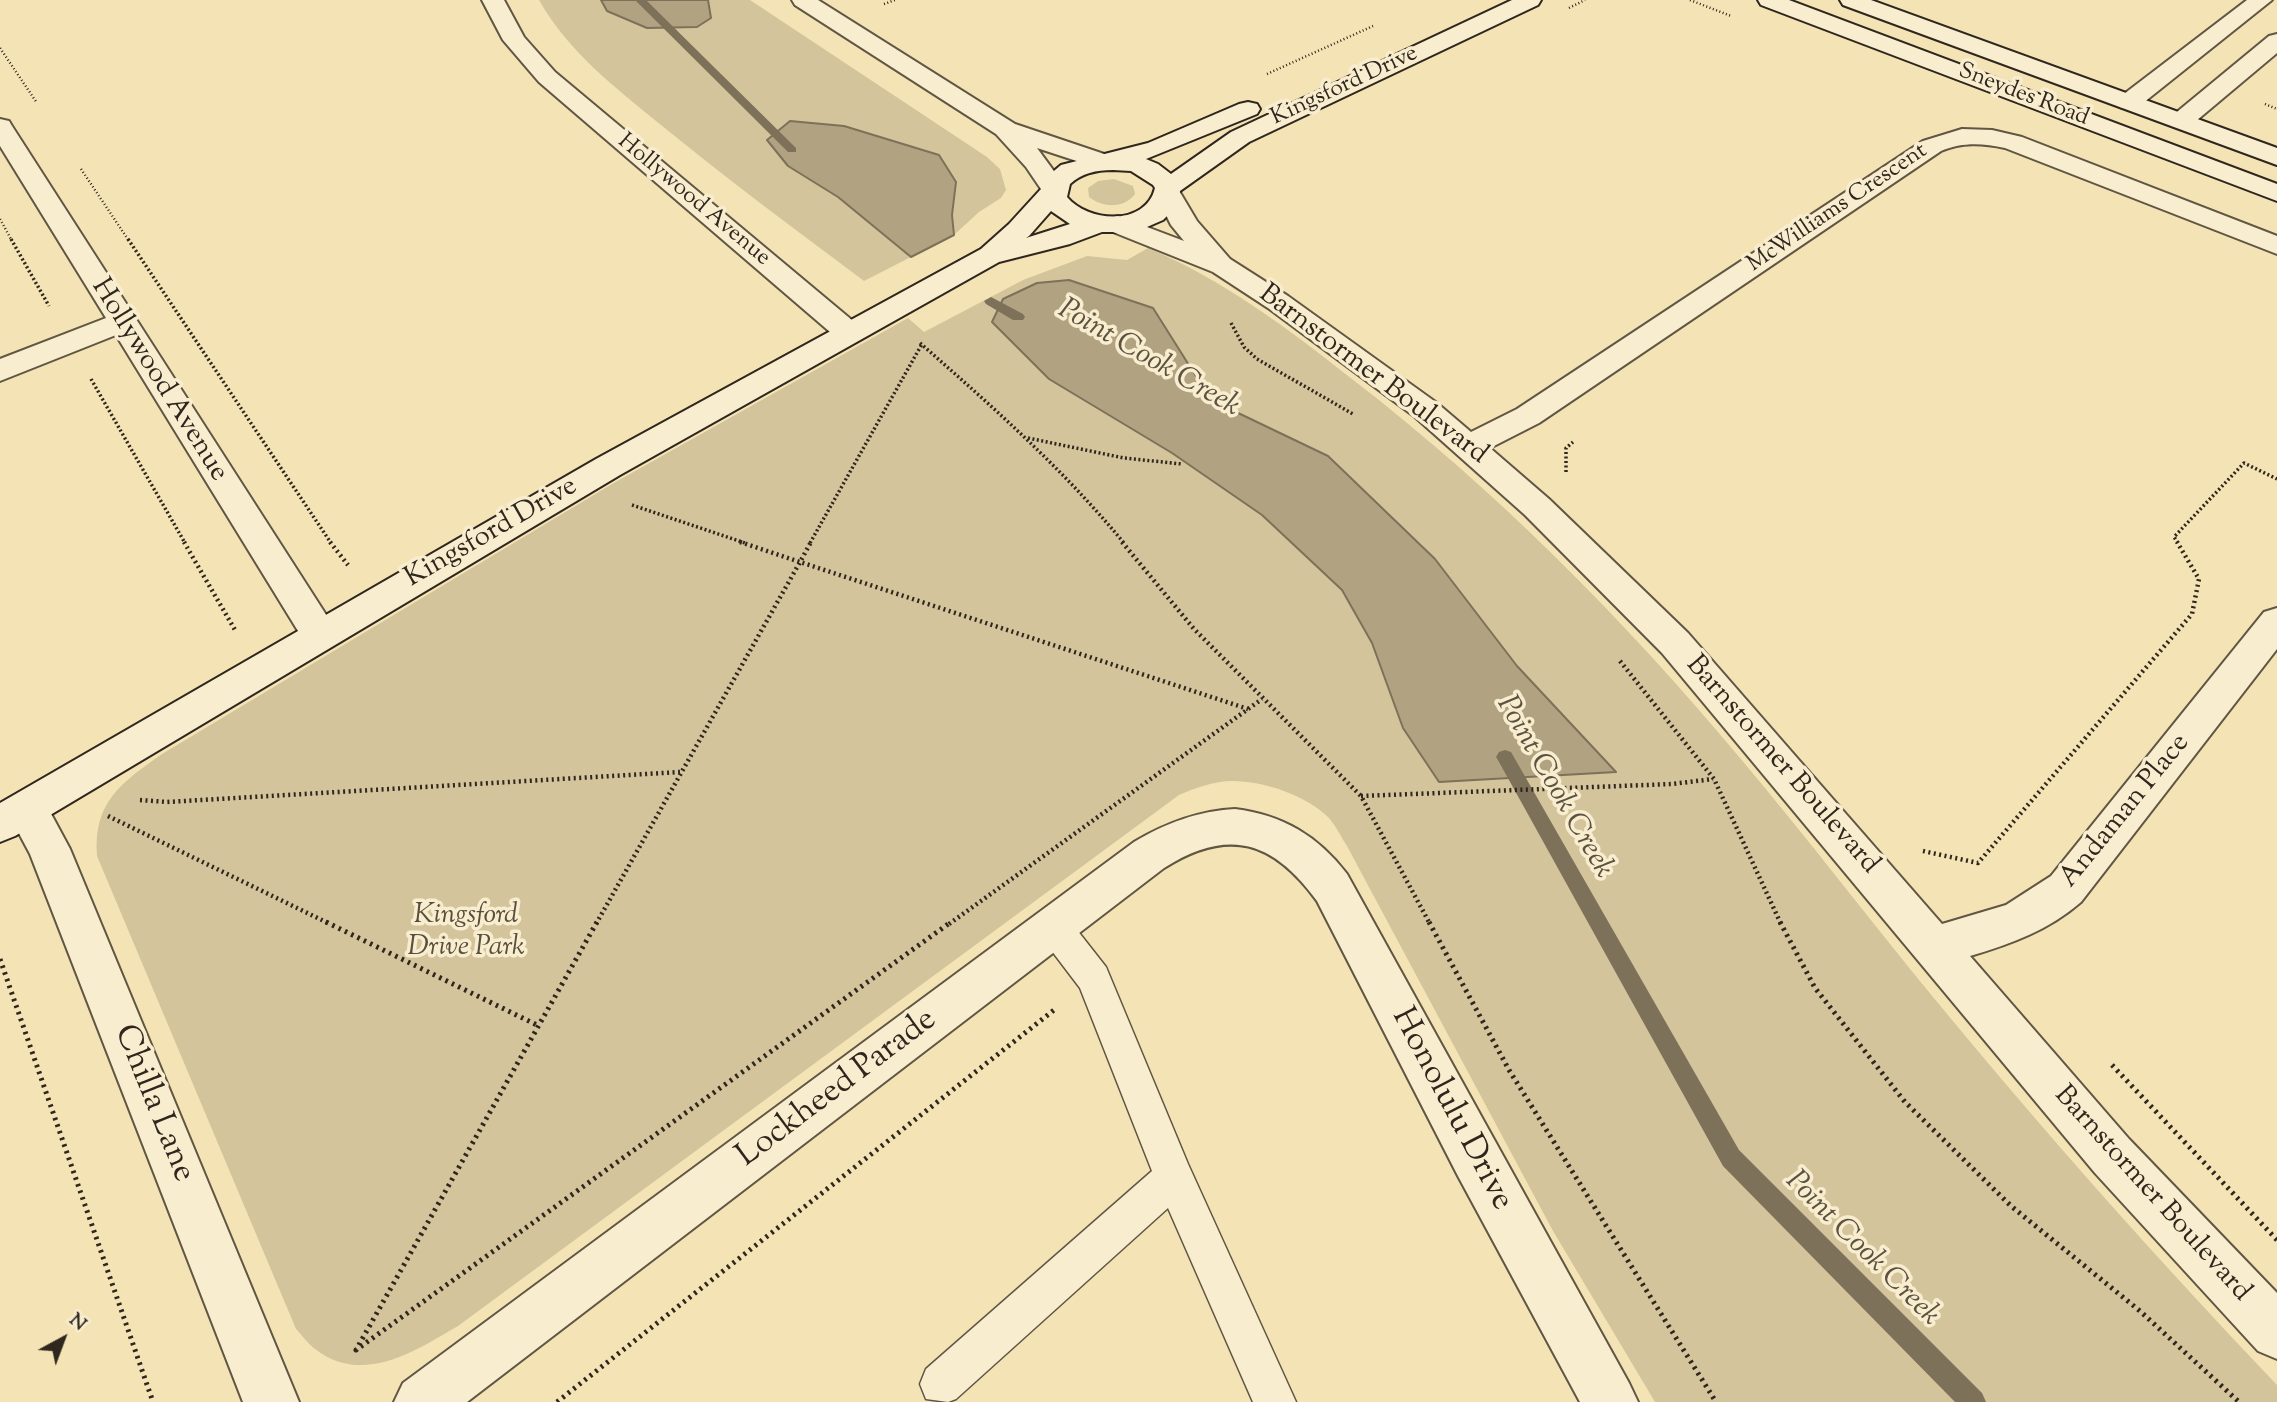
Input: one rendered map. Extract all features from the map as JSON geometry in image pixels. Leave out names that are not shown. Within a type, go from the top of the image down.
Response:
[{"type":"street","name":"Hollywood Avenue","points":[[493,0],[514,40],[547,77],[848,332]]},
{"type":"street","points":[[810,4],[843,0]]},
{"type":"street","name":"Kingsford Drive","points":[[13,817],[319,634],[608,467],[887,310],[991,255],[1019,230],[1053,191],[1062,176],[1070,171],[1149,151],[1216,124],[1487,0]]},
{"type":"street","name":"Kingsford Drive","points":[[991,255],[1154,214],[1161,208],[1169,191],[1240,137],[1530,0]]},
{"type":"street","name":"Sneydes Road","points":[[1769,0],[2277,193]]},
{"type":"street","name":"Sneydes Road","points":[[1851,0],[2277,156]]},
{"type":"street","points":[[2260,0],[2129,102],[2127,136],[2181,121],[2277,41]]},
{"type":"street","points":[[810,4],[1006,130],[1036,162],[1053,191]]},
{"type":"street","name":"Hollywood Avenue","points":[[0,125],[319,634]]},
{"type":"street","points":[[1006,130],[1108,162],[1135,164],[1160,176],[1169,191]]},
{"type":"street","name":"McWilliams Crescent","points":[[1469,446],[1528,416],[1932,146],[1949,139],[1986,137],[2021,145],[2277,246]]},
{"type":"street","name":"Barnstormer Boulevard","points":[[1053,191],[1057,204],[1069,215],[1109,224],[1223,266]]},
{"type":"street","name":"Barnstormer Boulevard","points":[[1169,191],[1185,225],[1223,266],[1327,336],[1469,446],[1591,559],[1675,643],[1936,946],[2112,1156],[2277,1332]]},
{"type":"street","points":[[0,371],[122,322]]},
{"type":"street","name":"Andaman Place","points":[[1936,946],[2012,922],[2049,905],[2066,889],[2277,622]]},
{"type":"street","name":"Chilla Lane","points":[[13,817],[50,849],[271,1402]]},
{"type":"street","name":"Lockheed Parade","points":[[422,1402],[1149,855],[1186,834],[1208,827],[1228,826],[1271,834]]},
{"type":"street","name":"Honolulu Drive","points":[[1271,834],[1290,844],[1322,875],[1345,911],[1457,1123],[1610,1402]]},
{"type":"lane","points":[[1054,927],[1094,978],[1174,1177],[1275,1402]]},
{"type":"lane","points":[[941,1384],[1174,1177]]},
{"type":"path","points":[[1258,78],[1382,22]]},
{"type":"path","points":[[0,48],[38,104]]},
{"type":"path","points":[[2261,103],[2277,109]]},
{"type":"path","points":[[76,161],[332,545],[349,566]]},
{"type":"path","points":[[0,219],[236,632]]},
{"type":"path","points":[[887,310],[1027,438],[1082,493],[1194,629],[1361,796],[1509,1070],[1716,1402]]},
{"type":"path","points":[[1226,314],[1238,337],[1257,359],[1356,416]]},
{"type":"path","points":[[922,344],[356,1350],[1262,699]]},
{"type":"path","points":[[1027,438],[1124,458],[1182,464]]},
{"type":"path","points":[[1566,480],[1566,447],[1577,440]]},
{"type":"path","points":[[1923,851],[1978,863],[2192,614],[2199,579],[2174,537],[2244,463],[2277,479]]},
{"type":"path","points":[[630,504],[1248,709]]},
{"type":"path","points":[[1614,653],[1714,779],[1775,913],[1815,988],[1905,1102],[2011,1206],[2140,1311],[2239,1402]]},
{"type":"path","points":[[136,800],[167,802],[681,772]]},
{"type":"path","points":[[1361,796],[1672,784],[1714,779]]},
{"type":"path","points":[[107,816],[539,1026]]},
{"type":"path","points":[[0,959],[153,1402]]},
{"type":"path","points":[[557,1402],[1094,978]]},
{"type":"green space","points":[[539,0],[750,0],[987,157],[1000,169],[1006,190],[1001,198],[979,212],[954,235],[864,281],[711,165],[610,83],[564,37]]},
{"type":"green space","points":[[1114,179],[1133,186],[1135,194],[1125,202],[1113,205],[1089,197],[1088,188],[1098,181]]},
{"type":"green space","name":"Kingsford Drive Park","points":[[1148,248],[1228,290],[1328,360],[1457,465],[1604,606],[1740,758],[1974,1047],[2059,1146],[2277,1385],[2277,1402],[1655,1402],[1553,1231],[1334,824],[1320,810],[1297,796],[1271,787],[1232,781],[1205,785],[1179,795],[458,1326],[407,1354],[370,1365],[352,1365],[333,1360],[310,1345],[296,1329],[97,856],[100,821],[113,796],[122,785],[162,754],[612,484],[908,318],[924,332],[1023,280],[1087,256],[1127,260]]},
{"type":"water","points":[[601,0],[708,0],[711,18],[697,27],[647,28],[607,11]]},
{"type":"water","points":[[790,121],[844,126],[939,155],[956,182],[952,215],[954,235],[911,257],[838,197],[788,166],[767,140]]},
{"type":"water","points":[[1069,280],[1153,308],[1211,400],[1328,456],[1435,559],[1517,666],[1616,772],[1439,782],[1403,728],[1372,643],[1342,590],[1262,515],[1172,453],[1049,379],[992,322],[1003,299],[1037,283]]},
{"type":"waterway","name":"Point Cook Creek","points":[[640,0],[792,150]]},
{"type":"waterway","name":"Point Cook Creek","points":[[991,301],[1018,317]]},
{"type":"waterway","name":"Point Cook Creek","points":[[1505,757],[1731,1158],[1973,1402]]}]
